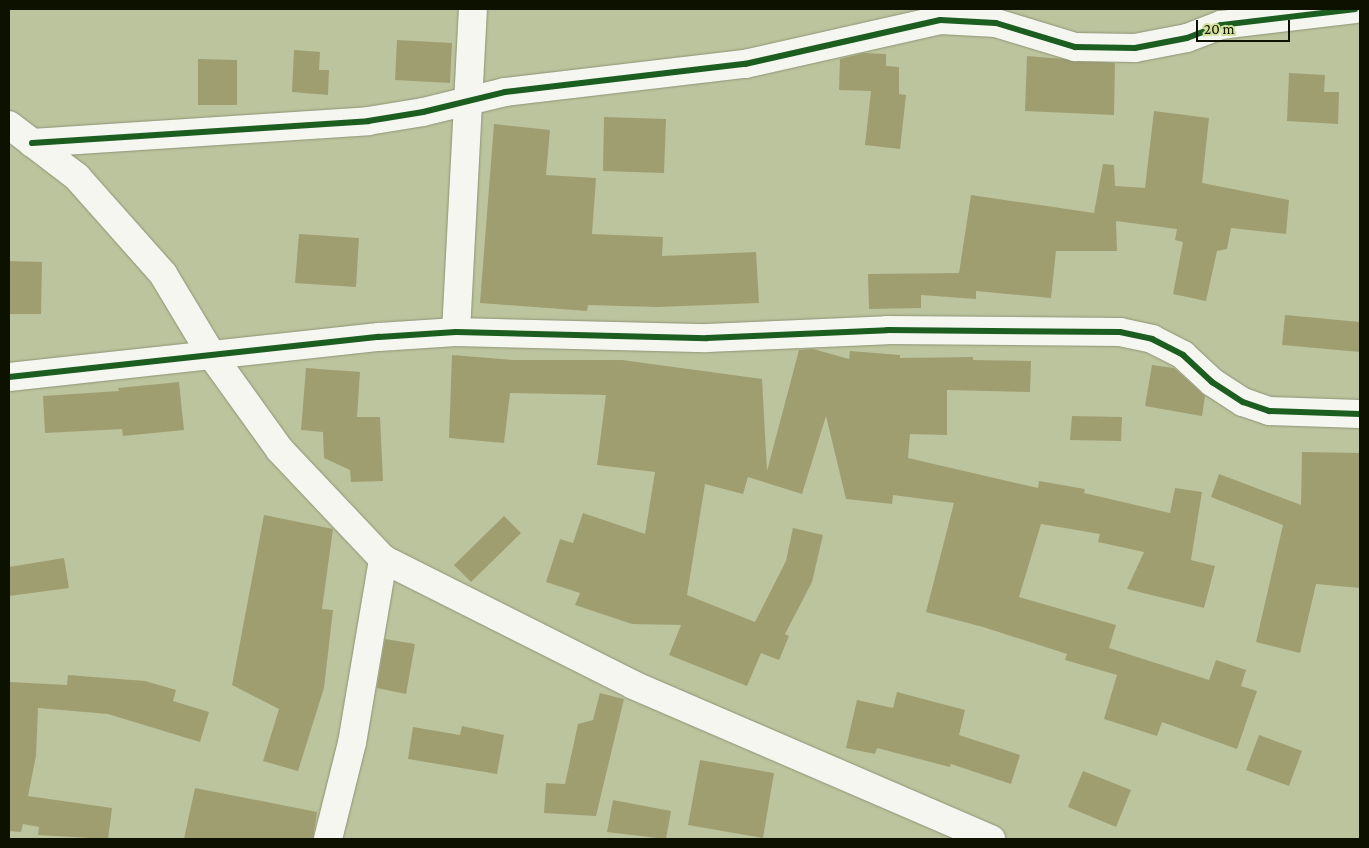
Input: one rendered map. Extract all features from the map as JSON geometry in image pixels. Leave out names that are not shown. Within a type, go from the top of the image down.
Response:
[{"type":"street","points":[[456,332],[473,9]]},
{"type":"street","points":[[1004,9],[1029,32]]},
{"type":"street","points":[[32,143],[368,121],[505,92],[745,64],[940,20],[996,23],[1075,47],[1135,48],[1186,38],[1221,25],[1355,9]]},
{"type":"street","points":[[9,125],[76,177],[163,274],[211,354],[280,450],[383,559],[633,685],[991,839]]},
{"type":"street","points":[[9,377],[129,366],[211,354],[456,332],[707,338],[887,330],[1120,332],[1152,339],[1183,355],[1212,382],[1243,402],[1269,411],[1360,414]]},
{"type":"street","points":[[328,839],[352,743],[383,559]]},
{"type":"building","points":[[397,40],[452,43],[450,83],[395,80]]},
{"type":"building","points":[[294,50],[320,52],[319,70],[329,70],[328,95],[292,92]]},
{"type":"building","points":[[864,53],[886,54],[886,66],[899,67],[899,94],[906,95],[900,149],[865,145],[871,91],[839,90],[840,59]]},
{"type":"building","points":[[1027,56],[1115,63],[1114,115],[1025,111]]},
{"type":"building","points":[[198,59],[237,60],[237,105],[198,105]]},
{"type":"building","points":[[1289,73],[1325,75],[1324,92],[1339,92],[1338,124],[1287,121]]},
{"type":"building","points":[[1154,111],[1209,118],[1202,183],[1289,200],[1286,234],[1231,228],[1227,249],[1217,251],[1206,301],[1173,294],[1183,242],[1175,240],[1177,229],[1116,221],[1117,251],[1056,251],[1051,298],[976,291],[976,299],[921,295],[921,308],[869,309],[868,274],[959,273],[971,195],[1094,213],[1103,164],[1114,165],[1115,186],[1145,188]]},
{"type":"building","points":[[604,117],[666,119],[664,173],[603,171]]},
{"type":"building","points":[[494,124],[550,130],[546,175],[596,178],[592,234],[663,237],[662,256],[756,252],[759,303],[658,307],[588,305],[587,311],[480,303]]},
{"type":"building","points":[[299,234],[359,238],[356,287],[295,283]]},
{"type":"building","points":[[9,261],[42,262],[41,314],[9,314]]},
{"type":"building","points":[[1285,315],[1360,322],[1360,352],[1282,345]]},
{"type":"building","points":[[813,349],[849,359],[850,351],[900,355],[900,358],[973,357],[973,360],[1031,361],[1030,392],[947,390],[947,435],[910,434],[908,458],[1038,488],[1039,481],[1085,489],[1084,493],[1170,513],[1175,488],[1202,492],[1191,560],[1215,566],[1204,608],[1127,589],[1144,552],[1098,542],[1100,534],[1041,524],[1019,597],[1116,625],[1109,648],[1209,680],[1216,660],[1246,670],[1241,686],[1257,691],[1237,749],[1162,722],[1157,736],[1104,719],[1117,675],[1065,660],[1067,654],[983,627],[926,612],[954,503],[893,495],[892,504],[846,499],[826,416],[802,494],[748,477],[743,494],[705,484],[687,595],[755,622],[786,561],[793,528],[823,535],[812,582],[785,634],[789,636],[779,660],[761,653],[747,686],[669,655],[681,625],[632,624],[575,605],[580,593],[546,582],[560,539],[573,543],[583,513],[645,534],[655,472],[597,465],[606,395],[510,393],[504,443],[449,438],[452,355],[512,360],[622,360],[762,379],[767,471],[799,350]]},
{"type":"building","points":[[1152,365],[1174,368],[1205,396],[1202,416],[1145,406]]},
{"type":"building","points":[[306,368],[360,372],[357,417],[380,417],[383,481],[351,482],[350,470],[324,458],[323,432],[301,430]]},
{"type":"building","points":[[179,382],[184,430],[123,436],[122,429],[45,433],[43,396],[119,391],[118,388]]},
{"type":"building","points":[[1072,416],[1122,417],[1121,441],[1070,440]]},
{"type":"building","points":[[1302,452],[1360,453],[1360,588],[1316,584],[1300,653],[1256,642],[1283,525],[1211,497],[1219,474],[1301,505]]},
{"type":"building","points":[[264,515],[333,529],[322,609],[333,610],[324,688],[298,771],[263,761],[279,709],[232,685]]},
{"type":"building","points":[[504,516],[521,533],[471,582],[454,565]]},
{"type":"building","points":[[64,558],[69,588],[9,596],[9,567]]},
{"type":"building","points":[[385,639],[415,644],[406,694],[377,688]]},
{"type":"building","points":[[68,675],[145,681],[176,690],[173,701],[209,712],[200,742],[108,714],[38,708],[36,756],[28,796],[112,808],[108,839],[38,835],[39,827],[23,824],[21,832],[9,831],[9,682],[67,685]]},
{"type":"building","points":[[897,692],[965,710],[959,735],[1020,755],[1011,784],[951,764],[950,767],[877,748],[875,754],[846,748],[857,700],[893,708]]},
{"type":"building","points":[[600,693],[624,699],[596,816],[544,813],[546,783],[565,784],[578,724],[593,720]]},
{"type":"building","points":[[462,726],[504,735],[497,774],[408,759],[413,727],[460,735]]},
{"type":"building","points":[[1259,735],[1302,751],[1289,786],[1246,770]]},
{"type":"building","points":[[700,760],[774,773],[763,838],[688,825]]},
{"type":"building","points":[[1083,771],[1131,790],[1116,827],[1068,807]]},
{"type":"building","points":[[195,788],[317,812],[313,839],[184,839]]},
{"type":"building","points":[[613,800],[671,811],[666,839],[607,832]]},
{"type":"cycle path","points":[[32,143],[368,121],[423,112],[505,92],[745,64],[940,20],[996,23],[1075,47],[1135,48],[1187,38],[1221,25],[1355,9]]},
{"type":"cycle path","points":[[9,377],[379,337],[456,332],[707,338],[887,330],[1120,332],[1152,339],[1183,355],[1212,382],[1243,402],[1269,411],[1360,414]]}]
